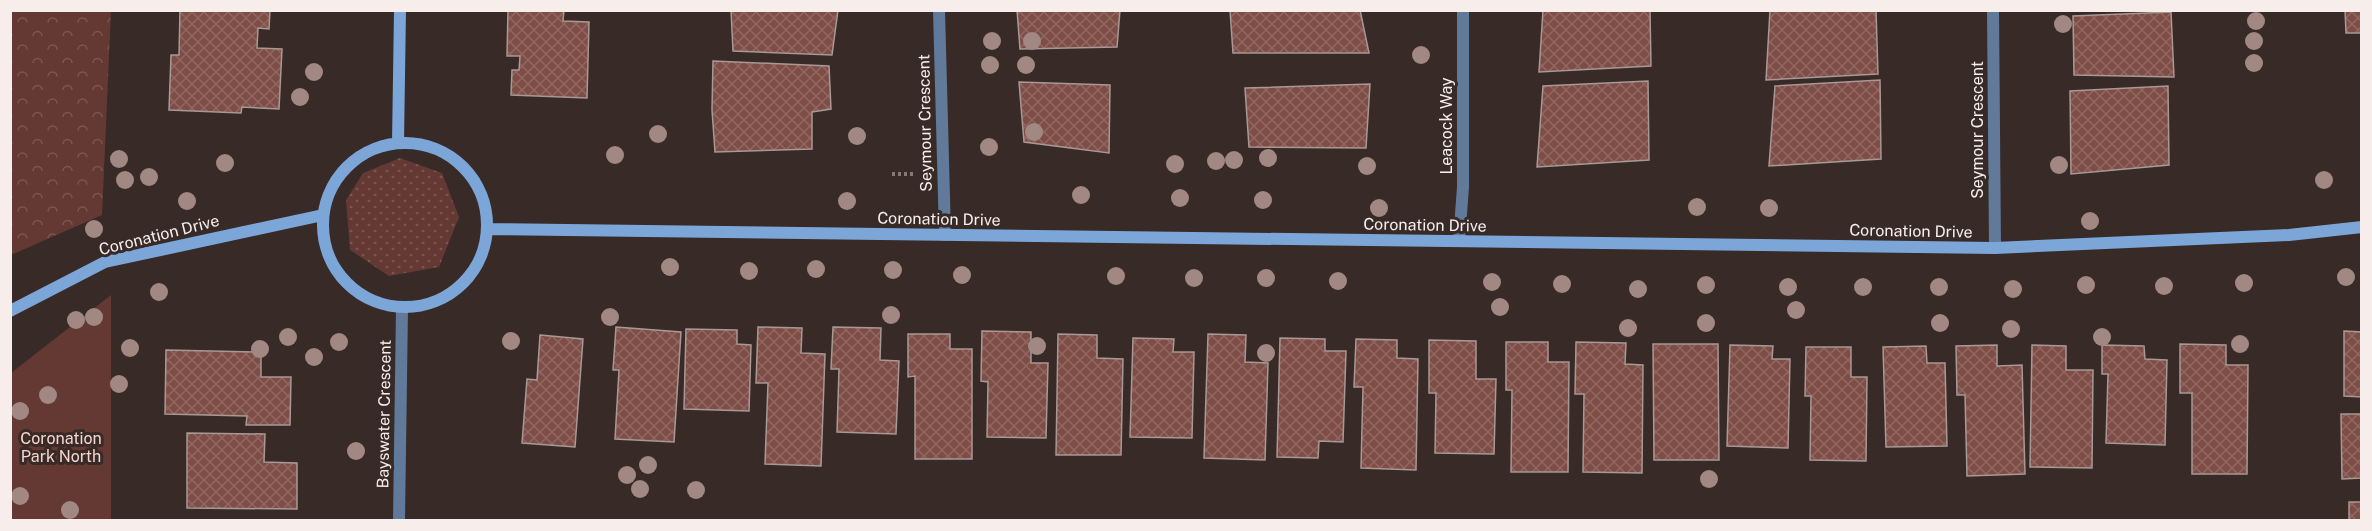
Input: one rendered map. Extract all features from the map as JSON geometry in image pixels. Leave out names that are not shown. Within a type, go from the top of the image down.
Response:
[{"type":"street","points":[[398,143],[400,10]]},
{"type":"street","name":"Seymour Crescent","points":[[939,10],[945,235]]},
{"type":"street","name":"Leacock Way","points":[[1459,241],[1462,187],[1463,10]]},
{"type":"street","name":"Seymour Crescent","points":[[1993,10],[1995,248]]},
{"type":"street","points":[[398,143],[416,143],[432,147],[449,155],[462,166],[473,179],[481,195],[486,211],[487,229],[482,254],[469,276],[450,294],[427,304],[402,308],[375,302],[352,288],[334,267],[324,242],[323,215],[332,188],[348,166],[371,150],[398,143]]},
{"type":"street","name":"Coronation Drive","points":[[10,311],[105,262],[323,215]]},
{"type":"street","name":"Coronation Drive","points":[[487,229],[1995,248],[2289,236],[2361,227]]},
{"type":"street","name":"Bayswater Crescent","points":[[399,520],[402,308]]},
{"type":"green space","points":[[11,10],[111,11],[102,215],[11,255]]},
{"type":"green space","points":[[400,158],[442,173],[459,217],[439,267],[389,276],[350,250],[346,200],[363,173]]},
{"type":"green space","name":"Coronation Park North","points":[[111,295],[111,520],[11,520],[11,373]]},
{"type":"building","points":[[180,10],[270,10],[269,29],[258,28],[257,48],[282,49],[279,109],[242,107],[241,113],[169,110],[171,55],[179,55]]},
{"type":"building","points":[[508,10],[564,10],[563,21],[589,22],[587,98],[511,95],[512,70],[519,70],[520,56],[507,56]]},
{"type":"building","points":[[731,10],[838,10],[832,55],[733,51]]},
{"type":"building","points":[[1017,10],[1120,10],[1117,47],[1020,49]]},
{"type":"building","points":[[1230,10],[1360,10],[1369,53],[1233,53]]},
{"type":"building","points":[[1543,10],[1650,10],[1651,66],[1539,72]]},
{"type":"building","points":[[1770,10],[1876,10],[1878,74],[1766,80]]},
{"type":"building","points":[[2345,10],[2362,10],[2362,33],[2346,33]]},
{"type":"building","points":[[2171,12],[2174,77],[2074,75],[2073,16]]},
{"type":"building","points":[[713,61],[829,66],[831,109],[812,112],[812,149],[715,152],[712,110]]},
{"type":"building","points":[[1880,80],[1881,159],[1769,166],[1775,86]]},
{"type":"building","points":[[1648,81],[1649,160],[1537,167],[1543,86]]},
{"type":"building","points":[[1019,82],[1110,85],[1109,153],[1024,142]]},
{"type":"building","points":[[1370,84],[1366,148],[1249,147],[1245,88]]},
{"type":"building","points":[[2168,86],[2169,165],[2071,174],[2070,91]]},
{"type":"building","points":[[616,327],[681,332],[674,442],[615,439],[619,370],[613,370]]},
{"type":"building","points":[[758,327],[802,328],[801,353],[825,354],[821,466],[765,464],[768,383],[756,383]]},
{"type":"building","points":[[833,327],[881,328],[880,360],[899,361],[896,434],[837,432],[839,369],[831,369]]},
{"type":"building","points":[[686,329],[737,330],[737,344],[751,345],[749,411],[684,409]]},
{"type":"building","points":[[982,331],[1031,332],[1031,363],[1048,363],[1046,438],[987,437],[988,382],[981,381]]},
{"type":"building","points":[[2344,331],[2362,332],[2362,397],[2344,396]]},
{"type":"building","points":[[908,334],[950,334],[950,349],[972,349],[972,459],[915,459],[915,376],[908,377]]},
{"type":"building","points":[[1058,334],[1097,335],[1097,358],[1123,359],[1121,455],[1056,455]]},
{"type":"building","points":[[1208,334],[1246,335],[1245,362],[1268,363],[1265,460],[1204,458]]},
{"type":"building","points":[[540,335],[583,339],[575,447],[522,443],[527,379],[537,380]]},
{"type":"building","points":[[1133,338],[1174,339],[1173,352],[1194,352],[1192,438],[1130,437]]},
{"type":"building","points":[[1280,338],[1325,339],[1325,351],[1346,351],[1343,442],[1319,441],[1318,458],[1277,457]]},
{"type":"building","points":[[1356,339],[1397,340],[1397,358],[1418,359],[1416,470],[1361,468],[1363,387],[1354,387]]},
{"type":"building","points":[[1429,340],[1476,341],[1476,379],[1496,379],[1494,454],[1435,453],[1436,393],[1429,393]]},
{"type":"building","points":[[1506,342],[1548,342],[1548,362],[1569,362],[1568,472],[1511,472],[1512,390],[1506,390]]},
{"type":"building","points":[[1576,342],[1626,343],[1625,364],[1643,365],[1642,473],[1583,472],[1584,394],[1575,394]]},
{"type":"building","points":[[1653,344],[1718,344],[1719,460],[1654,460]]},
{"type":"building","points":[[2180,344],[2226,345],[2226,365],[2248,365],[2247,474],[2192,474],[2192,393],[2180,393]]},
{"type":"building","points":[[1730,345],[1773,346],[1772,359],[1790,359],[1788,448],[1727,446]]},
{"type":"building","points":[[1997,345],[1997,366],[2022,365],[2025,474],[1967,476],[1965,395],[1957,395],[1956,346]]},
{"type":"building","points":[[2032,345],[2066,346],[2066,370],[2093,370],[2092,468],[2030,467]]},
{"type":"building","points":[[2102,345],[2144,346],[2145,359],[2167,360],[2165,445],[2106,443],[2108,374],[2102,374]]},
{"type":"building","points":[[1926,346],[1927,363],[1945,363],[1947,446],[1886,447],[1883,347]]},
{"type":"building","points":[[1806,347],[1851,347],[1851,377],[1867,377],[1866,461],[1810,460],[1811,396],[1805,396]]},
{"type":"building","points":[[166,350],[261,352],[261,377],[291,377],[290,425],[246,425],[247,416],[165,414]]},
{"type":"building","points":[[2341,414],[2362,414],[2362,478],[2342,479]]},
{"type":"building","points":[[187,433],[265,434],[264,462],[297,463],[297,509],[187,508]]},
{"type":"building","points":[[2349,502],[2362,502],[2362,520],[2349,520]]}]
